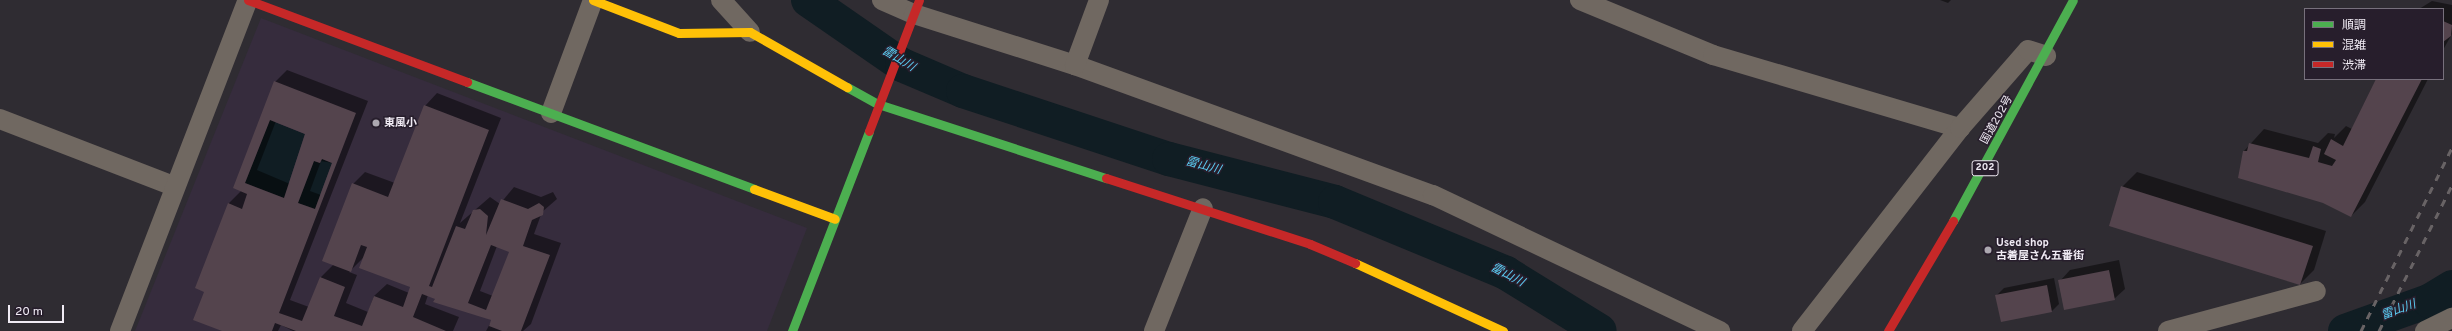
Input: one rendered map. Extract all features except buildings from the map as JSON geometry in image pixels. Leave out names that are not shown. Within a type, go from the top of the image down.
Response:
[{"type":"main road","points":[[248,0],[836,219]]},
{"type":"main road","points":[[593,0],[679,33],[750,32],[878,104],[1203,208],[1310,244],[1406,284],[1503,331]]},
{"type":"main road","name":"国道202号","points":[[1888,331],[1976,183],[2046,56],[2073,0]]},
{"type":"main road","points":[[792,331],[916,7]]},
{"type":"street","points":[[120,331],[174,186],[248,0]]},
{"type":"street","points":[[551,113],[593,0]]},
{"type":"street","points":[[721,0],[750,32]]},
{"type":"street","points":[[882,0],[916,7],[1432,195],[1720,331]]},
{"type":"street","points":[[1075,65],[1099,0]]},
{"type":"street","points":[[1580,0],[1712,55],[1960,128]]},
{"type":"street","points":[[1802,331],[1960,128],[2028,50],[2046,56]]},
{"type":"street","points":[[0,119],[174,186]]},
{"type":"street","points":[[1154,331],[1203,208]]},
{"type":"street","points":[[2168,331],[2316,291]]},
{"type":"street","points":[[2431,330],[2452,318]]},
{"type":"shaded area","name":"東風小","points":[[261,18],[807,228],[767,331],[135,331]]},
{"type":"shaded area","points":[[270,120],[305,134],[284,198],[245,183]]},
{"type":"shaded area","points":[[322,159],[332,163],[315,209],[298,203],[314,161],[320,163]]},
{"type":"waterway","name":"雷山川","points":[[808,0],[902,65],[963,91],[1169,159],[1335,202],[1506,273],[1600,331]]},
{"type":"waterway","name":"雷山川","points":[[2345,331],[2429,301],[2452,287]]},
{"type":"railway","points":[[2361,331],[2452,148]]},
{"type":"railway","points":[[2379,331],[2452,185]]},
{"type":"traffic: fast","points":[[1953,221],[2073,0]]},
{"type":"traffic: fast","points":[[467,82],[754,189]]},
{"type":"traffic: fast","points":[[847,87],[878,104],[1106,178]]},
{"type":"traffic: fast","points":[[792,331],[869,131]]},
{"type":"traffic: slow","points":[[593,0],[679,33],[750,32],[847,87]]},
{"type":"traffic: slow","points":[[754,189],[835,219]]},
{"type":"traffic: slow","points":[[1355,263],[1503,331]]},
{"type":"traffic: jam","points":[[248,0],[467,82]]},
{"type":"traffic: jam","points":[[869,131],[919,0]]},
{"type":"traffic: jam","points":[[1106,178],[1310,244],[1355,263]]},
{"type":"traffic: jam","points":[[1888,331],[1953,221]]},
{"type":"place","name":"東風小","points":[[376,123]]},
{"type":"place","name":"Used shop 古着屋さん五番街","points":[[1988,250]]}]
